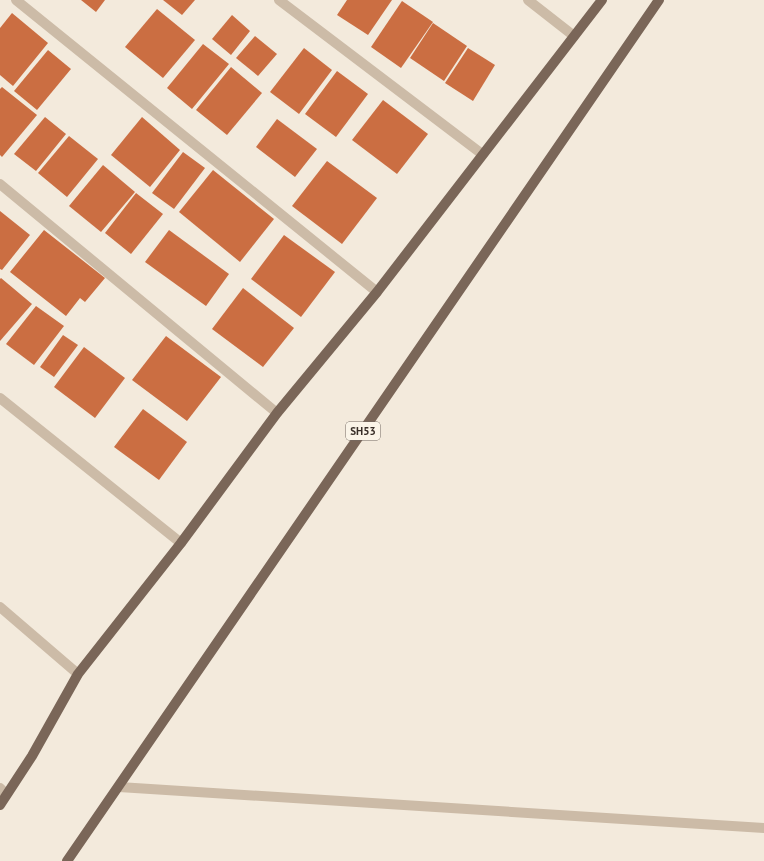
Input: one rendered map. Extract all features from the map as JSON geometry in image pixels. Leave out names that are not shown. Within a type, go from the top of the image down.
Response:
[{"type":"main road","points":[[0,805],[3,791],[32,756],[78,674],[181,543],[277,413],[377,292],[602,0]]},
{"type":"main road","name":"SH53","points":[[67,861],[659,0]]},
{"type":"street","points":[[16,0],[377,292]]},
{"type":"street","points":[[279,0],[482,154]]},
{"type":"street","points":[[528,0],[574,36]]},
{"type":"street","points":[[0,184],[277,413]]},
{"type":"street","points":[[0,398],[181,543]]},
{"type":"street","points":[[0,607],[78,674]]},
{"type":"street","points":[[118,787],[764,828]]},
{"type":"building","points":[[81,0],[105,0],[96,12]]},
{"type":"building","points":[[163,0],[195,0],[182,15]]},
{"type":"building","points":[[347,0],[392,0],[368,35],[337,15]]},
{"type":"building","points":[[402,1],[433,22],[401,68],[371,47]]},
{"type":"building","points":[[157,9],[195,40],[163,78],[125,47]]},
{"type":"building","points":[[12,13],[48,43],[13,86],[0,75],[0,28]]},
{"type":"building","points":[[232,15],[250,31],[231,55],[212,39]]},
{"type":"building","points":[[433,23],[467,46],[444,81],[410,58]]},
{"type":"building","points":[[255,36],[277,54],[258,76],[236,58]]},
{"type":"building","points":[[203,44],[229,64],[192,109],[167,88]]},
{"type":"building","points":[[304,48],[332,70],[299,114],[270,92]]},
{"type":"building","points":[[468,48],[495,65],[473,101],[445,83]]},
{"type":"building","points":[[48,50],[71,69],[37,110],[14,91]]},
{"type":"building","points":[[231,67],[262,93],[227,135],[196,110]]},
{"type":"building","points":[[337,71],[368,94],[336,137],[305,114]]},
{"type":"building","points":[[2,87],[37,115],[2,157],[0,155],[0,89]]},
{"type":"building","points":[[383,100],[428,134],[397,174],[352,140]]},
{"type":"building","points":[[45,117],[66,134],[36,171],[14,154]]},
{"type":"building","points":[[142,117],[180,150],[150,187],[111,155]]},
{"type":"building","points":[[277,119],[317,149],[295,177],[256,147]]},
{"type":"building","points":[[69,136],[98,159],[67,197],[38,173]]},
{"type":"building","points":[[183,152],[205,168],[174,209],[152,193]]},
{"type":"building","points":[[327,161],[377,198],[342,244],[292,206]]},
{"type":"building","points":[[103,165],[135,192],[101,232],[69,206]]},
{"type":"building","points":[[213,170],[274,219],[240,262],[179,212]]},
{"type":"building","points":[[136,193],[163,214],[131,254],[105,233]]},
{"type":"building","points":[[0,211],[30,235],[2,270],[0,269]]},
{"type":"building","points":[[44,230],[105,278],[85,302],[80,298],[66,316],[10,272]]},
{"type":"building","points":[[169,230],[229,274],[206,306],[145,262]]},
{"type":"building","points":[[284,235],[335,272],[301,317],[251,279]]},
{"type":"building","points":[[1,278],[32,304],[0,341],[0,279]]},
{"type":"building","points":[[243,288],[294,328],[263,367],[212,329]]},
{"type":"building","points":[[36,306],[64,326],[34,365],[6,344]]},
{"type":"building","points":[[63,335],[78,345],[54,377],[40,367]]},
{"type":"building","points":[[166,336],[221,377],[187,421],[132,380]]},
{"type":"building","points":[[84,347],[125,378],[95,418],[54,387]]},
{"type":"building","points":[[143,409],[187,442],[159,480],[114,447]]}]
